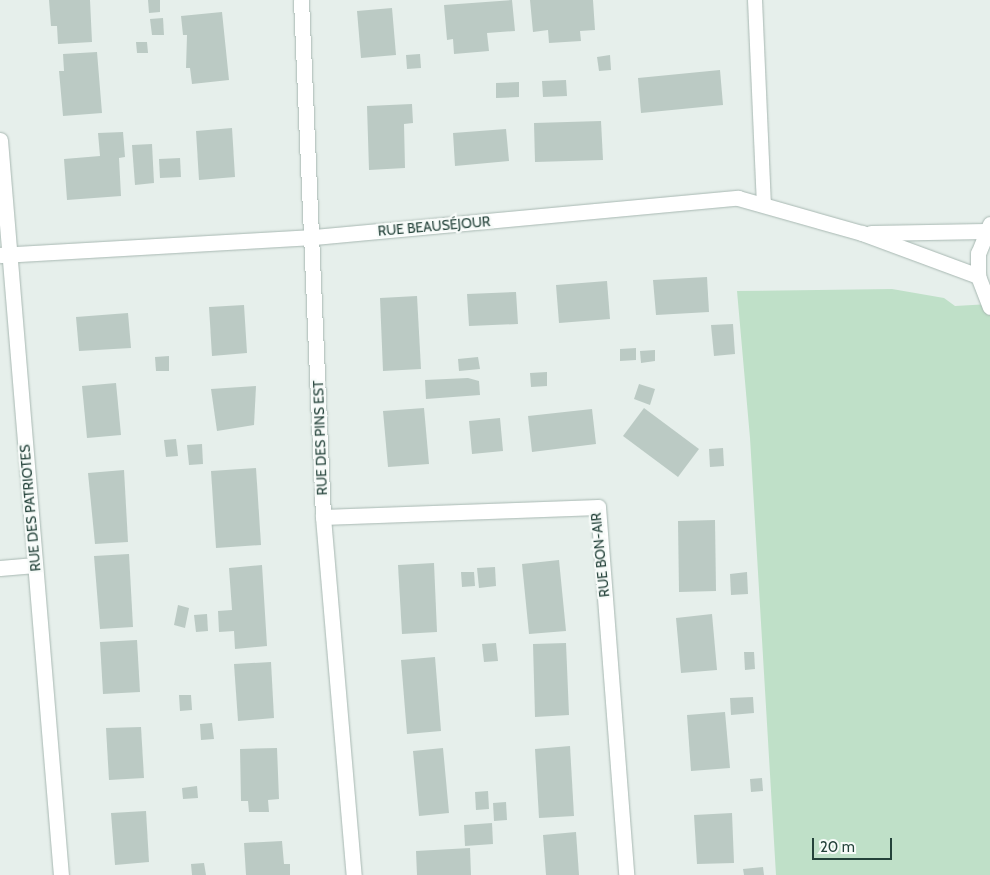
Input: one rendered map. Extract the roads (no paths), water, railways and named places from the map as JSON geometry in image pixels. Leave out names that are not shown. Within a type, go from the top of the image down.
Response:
[{"type":"street","name":"RUE DES PINS EST","points":[[301,0],[314,237],[323,517],[354,875]]},
{"type":"street","name":"RUE DES PATRIOTES","points":[[0,140],[5,255],[35,565],[61,875]]},
{"type":"street","name":"RUE BEAUSÉJOUR","points":[[5,255],[314,237],[738,198],[862,233],[978,276]]},
{"type":"street","name":"RUE BEAUSÉJOUR","points":[[862,233],[988,227]]},
{"type":"street","points":[[988,227],[978,253],[978,276],[990,307]]},
{"type":"street","name":"RUE BON-AIR","points":[[323,517],[598,507],[626,875]]},
{"type":"street","points":[[0,568],[35,565]]},
{"type":"lane","points":[[755,0],[764,205]]}]
